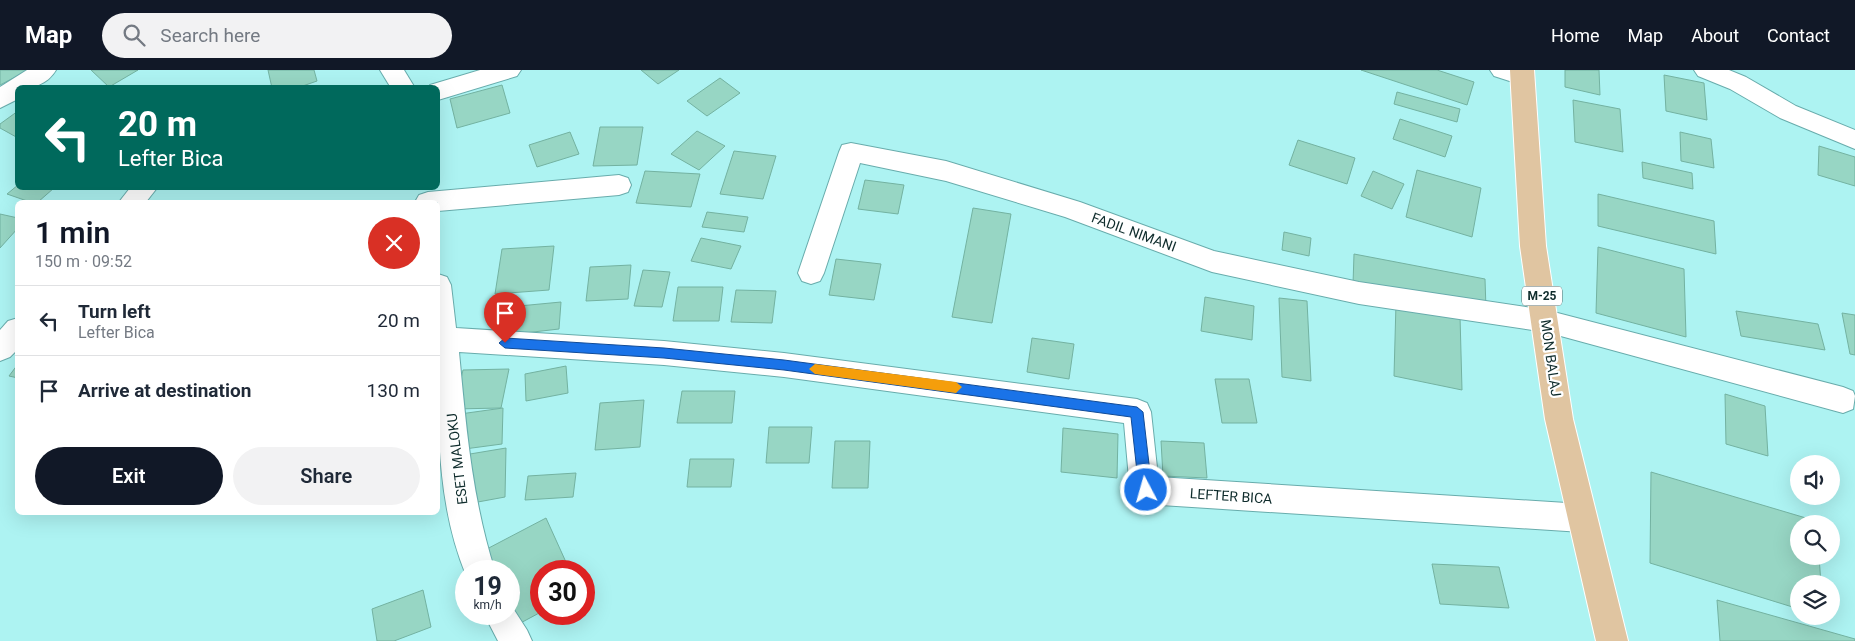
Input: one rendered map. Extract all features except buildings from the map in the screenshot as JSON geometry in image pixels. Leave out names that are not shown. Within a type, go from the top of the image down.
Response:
[{"type":"main road","name":"MON BALAJ","points":[[1516,72],[1533,246],[1546,321],[1559,419],[1612,641]]},
{"type":"street","points":[[21,85],[44,70]]},
{"type":"street","points":[[392,70],[402,85]]},
{"type":"street","points":[[440,90],[509,70]]},
{"type":"street","points":[[1706,70],[1738,83],[1788,112],[1855,140]]},
{"type":"street","points":[[0,99],[15,89]]},
{"type":"street","name":"FADIL NIMANI","points":[[811,272],[851,152],[946,171],[1071,209],[1212,260],[1284,278],[1358,293],[1546,321]]},
{"type":"street","points":[[427,197],[619,185]]},
{"type":"street","points":[[134,200],[143,190]]},
{"type":"street","name":"ESET MALOKU","points":[[440,300],[459,489],[470,543],[476,560]]},
{"type":"street","points":[[1546,321],[1843,400]]},
{"type":"street","points":[[0,349],[15,332]]},
{"type":"street","name":"LEFTER BICA","points":[[445,339],[664,353],[784,365],[1137,412],[1146,490],[1582,518]]},
{"type":"street","points":[[507,625],[516,641]]},
{"type":"slow traffic","points":[[815,369],[956,387]]},
{"type":"route","points":[[505,343],[664,353],[784,365],[1137,412],[1146,490]]}]
